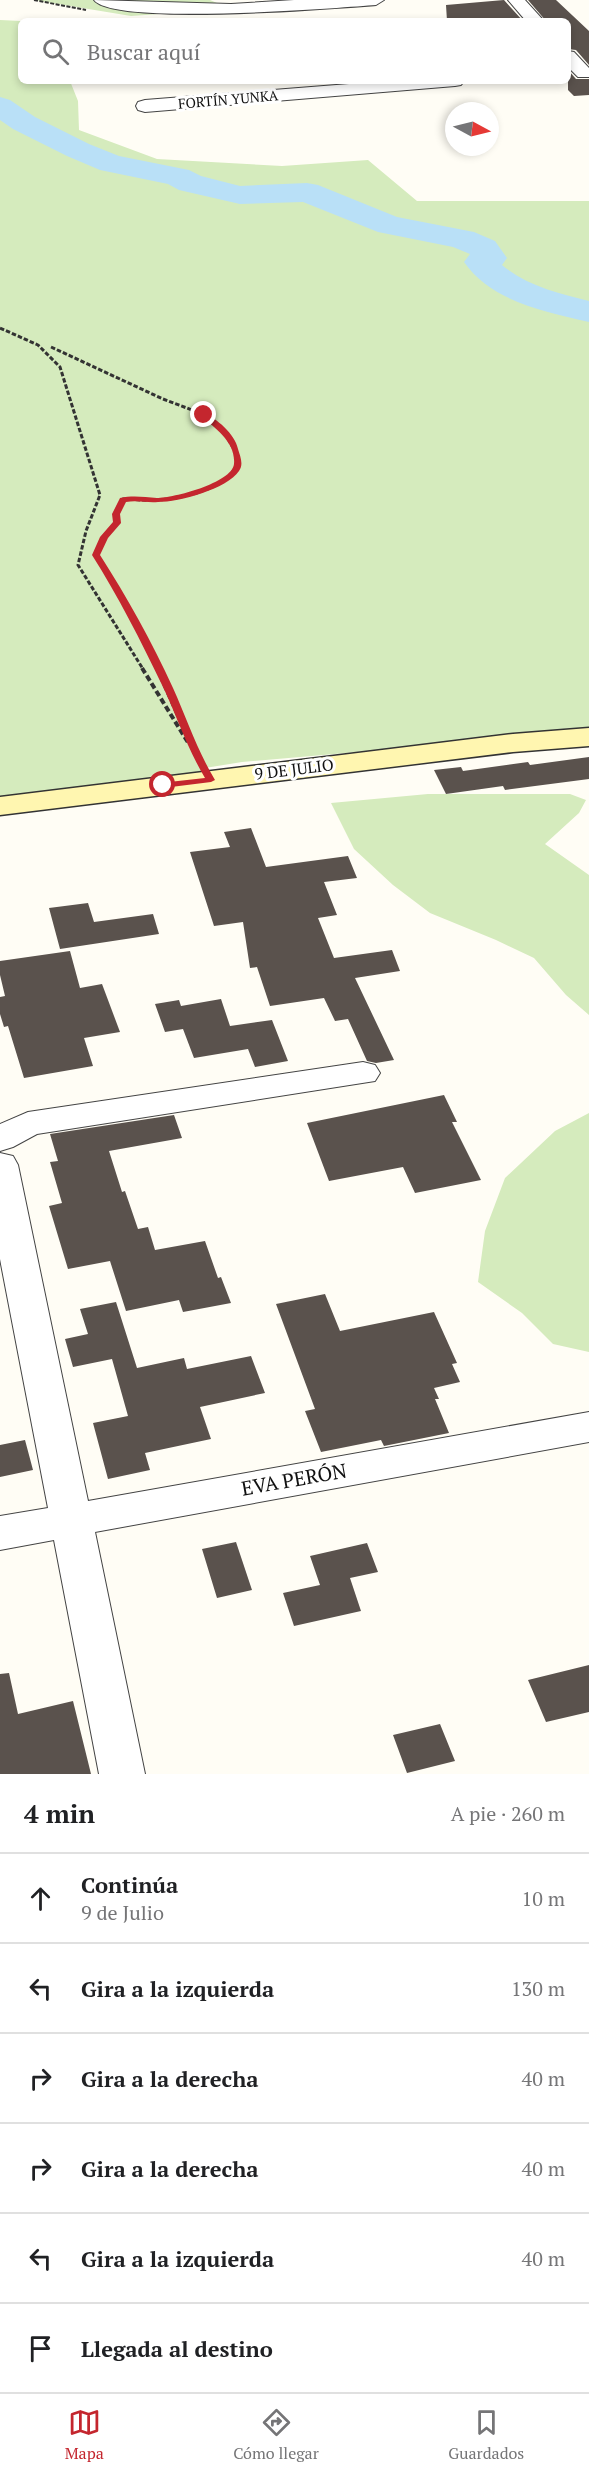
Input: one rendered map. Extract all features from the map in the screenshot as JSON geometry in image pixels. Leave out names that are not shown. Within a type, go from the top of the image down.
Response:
[{"type":"main road","name":"9 DE JULIO","points":[[0,806],[204,768],[589,737]]},
{"type":"street","points":[[98,5],[231,9],[376,0]]},
{"type":"street","points":[[516,0],[532,18]]},
{"type":"street","points":[[340,2],[353,18]]},
{"type":"street","points":[[571,60],[580,73]]},
{"type":"street","points":[[218,84],[227,99]]},
{"type":"street","name":"FORTÍN YUNKA","points":[[145,106],[388,84]]},
{"type":"street","points":[[0,1139],[28,1124],[363,1072]]},
{"type":"street","points":[[0,1165],[122,1774]]},
{"type":"street","name":"EVA PERÓN","points":[[0,1533],[71,1518],[589,1426]]},
{"type":"path","points":[[34,0],[98,5]]},
{"type":"path","points":[[0,328],[38,345],[60,367],[100,495],[86,531],[78,565],[204,768]]},
{"type":"path","points":[[51,347],[177,405],[204,415],[222,429],[233,444],[238,462],[235,471],[214,485],[192,494],[158,500],[140,498],[123,500],[116,514],[117,523],[104,537],[96,555],[116,586],[168,687],[204,768]]},
{"type":"green space","points":[[34,0],[210,0],[231,9],[131,16]]},
{"type":"green space","points":[[0,20],[18,21],[18,84],[71,84],[78,101],[79,130],[157,159],[282,166],[368,160],[417,201],[589,201],[589,732],[242,762],[205,768],[211,780],[0,807]]},
{"type":"green space","points":[[428,794],[570,794],[586,800],[579,813],[545,844],[589,875],[589,1015],[566,995],[534,958],[430,913],[393,885],[354,849],[331,803]]},
{"type":"green space","points":[[589,1113],[589,1352],[553,1344],[522,1313],[478,1282],[485,1231],[505,1178],[555,1131]]},
{"type":"building","points":[[504,0],[520,18],[447,18],[446,5]]},
{"type":"building","points":[[528,0],[556,0],[589,31],[589,65],[576,50],[571,49],[571,18],[543,18]]},
{"type":"building","points":[[571,73],[576,79],[589,79],[589,95],[574,96],[568,90],[568,84],[571,84]]},
{"type":"building","points":[[589,757],[589,779],[505,790],[503,786],[446,794],[434,770],[461,767],[463,771]]},
{"type":"building","points":[[251,828],[266,867],[348,856],[357,878],[324,882],[337,915],[318,918],[334,958],[392,950],[400,971],[355,978],[394,1060],[376,1063],[367,1061],[348,1019],[335,1021],[324,998],[270,1006],[257,967],[250,968],[243,922],[214,926],[190,852],[230,847],[224,832]]},
{"type":"building","points":[[88,903],[94,922],[153,914],[159,934],[60,949],[49,908]]},
{"type":"building","points":[[70,951],[80,988],[102,984],[120,1032],[84,1038],[93,1066],[24,1078],[8,1026],[4,1027],[0,1014],[0,997],[5,996],[0,975],[0,961]]},
{"type":"building","points":[[221,999],[230,1026],[272,1020],[288,1061],[255,1067],[248,1049],[194,1058],[183,1029],[165,1032],[155,1004],[179,1000],[181,1006]]},
{"type":"building","points":[[444,1095],[457,1122],[452,1122],[481,1180],[415,1193],[403,1167],[329,1181],[307,1123]]},
{"type":"building","points":[[174,1115],[182,1138],[109,1151],[122,1192],[125,1191],[138,1229],[148,1227],[155,1250],[205,1241],[218,1278],[221,1277],[231,1303],[183,1312],[179,1300],[126,1311],[110,1261],[68,1269],[49,1206],[62,1203],[50,1162],[58,1161],[50,1134]]},
{"type":"building","points":[[325,1294],[340,1331],[434,1312],[457,1363],[452,1364],[460,1382],[434,1388],[439,1399],[435,1399],[449,1433],[384,1446],[381,1440],[321,1452],[305,1411],[315,1409],[276,1304]]},
{"type":"building","points":[[116,1302],[137,1368],[184,1358],[187,1369],[251,1356],[265,1393],[200,1407],[211,1439],[145,1453],[150,1470],[108,1479],[93,1423],[128,1416],[112,1359],[73,1367],[65,1339],[88,1334],[80,1309]]},
{"type":"building","points":[[25,1440],[33,1470],[0,1477],[0,1445]]},
{"type":"building","points":[[236,1542],[252,1590],[217,1598],[202,1549]]},
{"type":"building","points":[[367,1543],[378,1572],[350,1578],[361,1611],[294,1626],[283,1593],[320,1585],[310,1556]]},
{"type":"building","points":[[589,1665],[589,1712],[546,1722],[528,1680]]},
{"type":"building","points":[[9,1673],[18,1714],[73,1701],[91,1774],[0,1774],[0,1674]]},
{"type":"building","points":[[440,1724],[455,1761],[407,1773],[393,1735]]},
{"type":"waterway","points":[[0,106],[24,123],[78,150],[111,163],[178,177],[190,183],[240,195],[307,192],[389,225],[462,239],[483,248],[490,258],[481,262],[503,282],[530,295],[589,312]]},
{"type":"route","points":[[163,785],[211,780],[196,756],[168,687],[116,586],[96,555],[104,537],[117,523],[116,514],[123,500],[140,498],[158,500],[192,494],[214,485],[235,471],[238,462],[233,444],[222,429],[204,415]]}]
